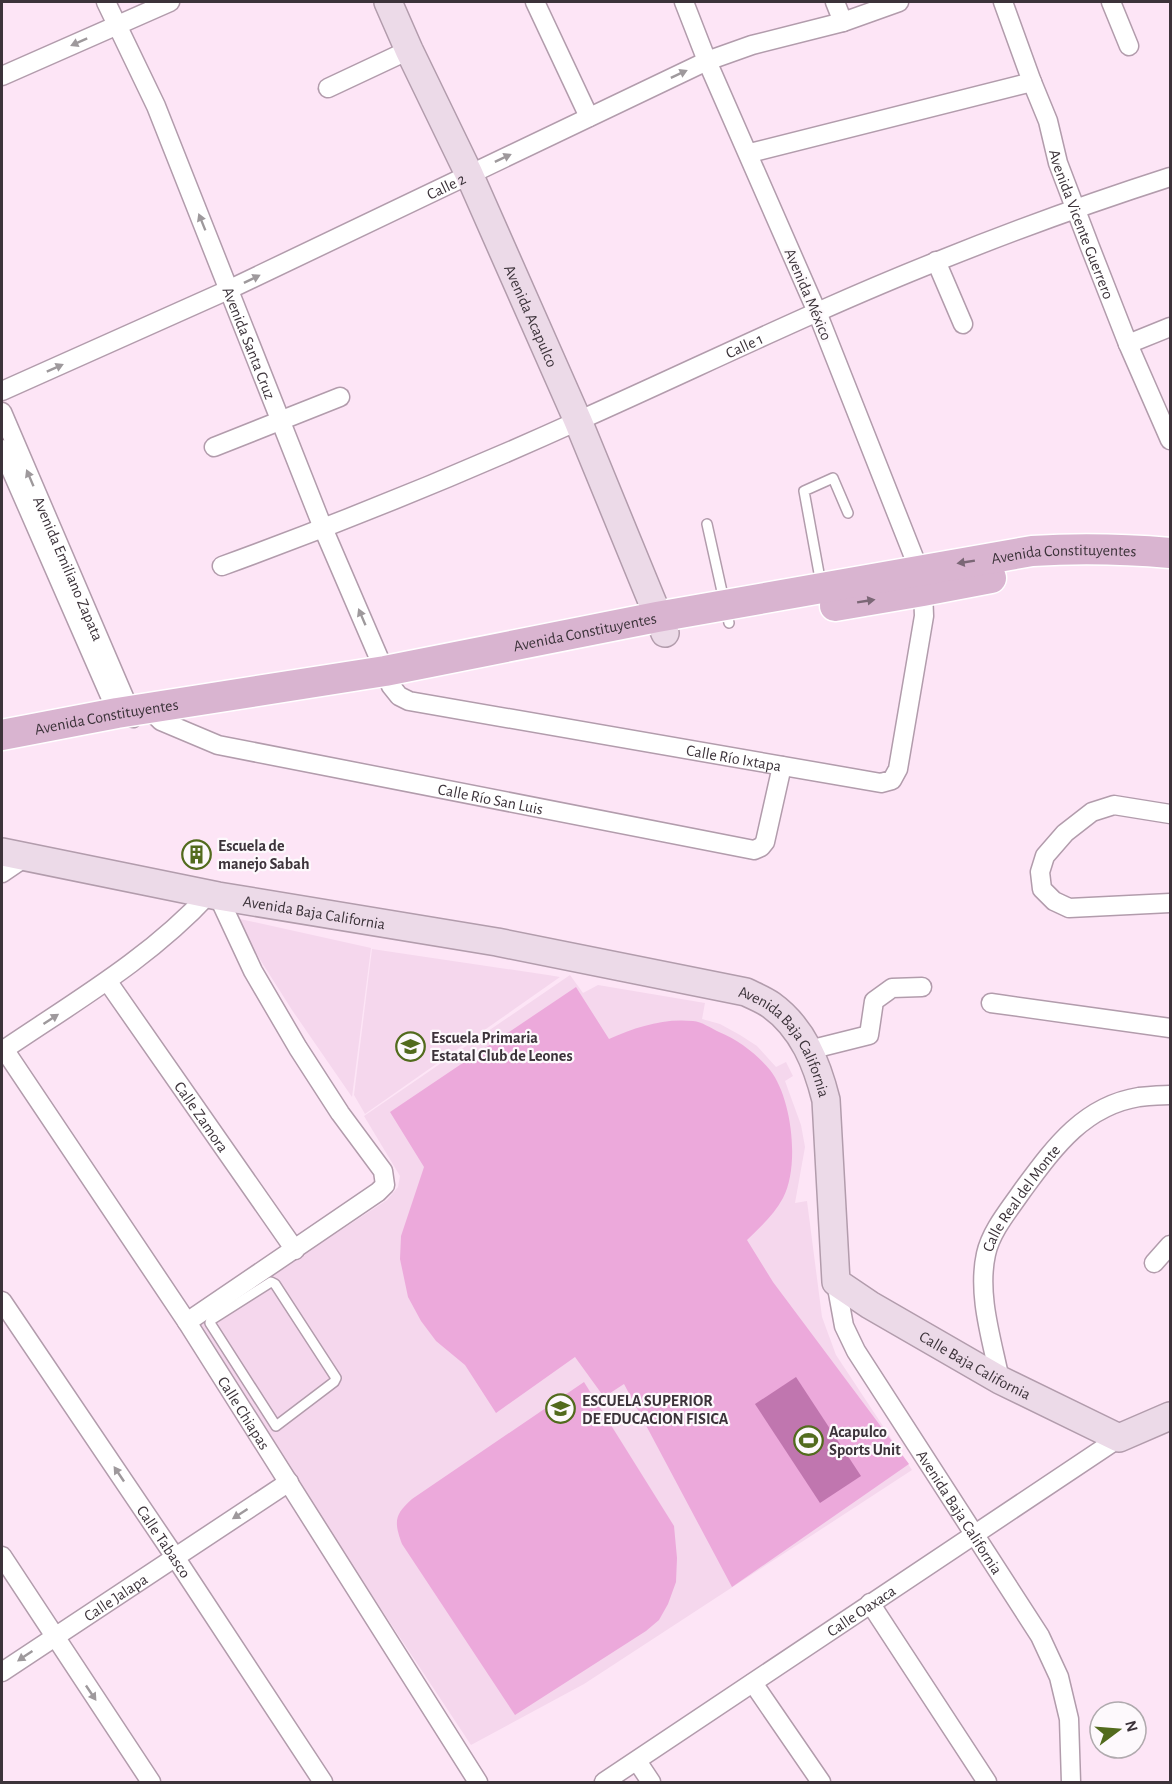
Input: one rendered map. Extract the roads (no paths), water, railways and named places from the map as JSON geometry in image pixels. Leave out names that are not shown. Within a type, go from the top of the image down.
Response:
[{"type":"main road","name":"Avenida Acapulco","points":[[388,2],[469,174],[579,421],[661,625]]},
{"type":"main road","name":"Avenida Constituyentes","points":[[2,735],[388,678],[661,625],[921,581],[1032,551],[1122,548],[1170,553]]},
{"type":"main road","name":"Avenida Constituyentes","points":[[727,614],[823,593],[1033,569],[1073,566],[1124,567],[1170,573]]},
{"type":"main road","name":"Avenida Constituyentes","points":[[2,750],[136,717]]},
{"type":"main road","name":"Avenida Baja California","points":[[13,855],[214,895],[497,942],[746,992],[771,1004],[791,1023],[809,1050],[826,1100],[836,1282]]},
{"type":"main road","name":"Calle Baja California","points":[[836,1282],[870,1305],[1000,1380],[1119,1438]]},
{"type":"main road","points":[[1119,1438],[1170,1416]]},
{"type":"street","name":"Avenida Santa Cruz","points":[[106,2],[156,106],[279,420],[388,678]]},
{"type":"street","points":[[2,76],[170,2]]},
{"type":"street","points":[[535,2],[589,117]]},
{"type":"street","name":"Avenida México","points":[[684,2],[707,61],[750,153],[818,312],[921,581]]},
{"type":"street","points":[[835,2],[843,22]]},
{"type":"street","name":"Calle 2","points":[[2,391],[228,290],[707,61],[752,45],[843,22],[899,2]]},
{"type":"street","name":"Avenida Vicente Guerrero","points":[[1003,2],[1048,120],[1058,163],[1075,208],[1128,344],[1170,438]]},
{"type":"street","points":[[1111,2],[1130,46]]},
{"type":"street","points":[[328,88],[409,50]]},
{"type":"street","points":[[750,153],[1032,82]]},
{"type":"street","name":"Calle 1","points":[[222,566],[323,528],[579,421],[936,261],[1075,208],[1170,177]]},
{"type":"street","points":[[936,261],[963,324]]},
{"type":"street","points":[[1128,344],[1170,327]]},
{"type":"street","points":[[214,447],[340,397]]},
{"type":"street","name":"Avenida Emiliano Zapata","points":[[2,412],[136,717]]},
{"type":"street","name":"Avenida Emiliano Zapata","points":[[2,449],[136,717]]},
{"type":"street","name":"Calle Río Ixtapa","points":[[388,678],[399,696],[409,701],[881,783],[892,780],[898,769],[922,628],[921,581]]},
{"type":"street","name":"Calle Río San Luis","points":[[136,717],[218,745],[754,850],[765,842],[782,766]]},
{"type":"street","points":[[1170,814],[1114,805],[1092,812],[1065,832],[1046,856],[1040,872],[1042,889],[1054,901],[1069,908],[1170,903]]},
{"type":"street","points":[[2,873],[13,855]]},
{"type":"street","points":[[3,1050],[108,982],[214,895],[253,971],[298,1048],[340,1113],[383,1171],[385,1185],[295,1250],[187,1322]]},
{"type":"street","name":"Calle Zamora","points":[[108,982],[295,1250]]},
{"type":"street","points":[[809,1050],[869,1035],[874,1001],[892,988],[922,987]]},
{"type":"street","points":[[992,1003],[1170,1028]]},
{"type":"street","name":"Calle Chiapas","points":[[3,1050],[187,1322],[478,1782]]},
{"type":"street","name":"Calle Real del Monte","points":[[1000,1380],[983,1291],[986,1253],[999,1224],[1052,1150],[1076,1125],[1105,1107],[1137,1097],[1170,1095]]},
{"type":"street","points":[[1154,1263],[1170,1245]]},
{"type":"street","name":"Avenida Baja California","points":[[836,1282],[844,1326],[856,1352],[1040,1636],[1059,1677],[1069,1719],[1071,1782]]},
{"type":"street","name":"Calle Tabasco","points":[[2,1300],[323,1782]]},
{"type":"street","name":"Calle Oaxaca","points":[[604,1782],[1119,1438]]},
{"type":"street","name":"Calle Jalapa","points":[[2,1672],[53,1636],[289,1482]]},
{"type":"street","points":[[2,1556],[151,1782]]},
{"type":"street","points":[[870,1603],[987,1782]]},
{"type":"street","points":[[753,1683],[821,1782]]},
{"type":"street","points":[[637,1761],[651,1782]]},
{"type":"lane","points":[[823,593],[804,491],[834,478],[848,513]]},
{"type":"lane","points":[[707,524],[727,614]]},
{"type":"lane","points":[[260,1437],[276,1426],[336,1378],[275,1284],[271,1282],[211,1320],[210,1323],[276,1426]]},
{"type":"place","name":"Escuela de manejo Sabah","points":[[197,854]]},
{"type":"place","name":"Escuela Primaria Estatal Club de Leones","points":[[410,1046]]},
{"type":"place","name":"ESCUELA SUPERIOR DE EDUCACION FISICA","points":[[561,1409]]},
{"type":"place","name":"Acapulco Sports Unit","points":[[808,1440]]}]
